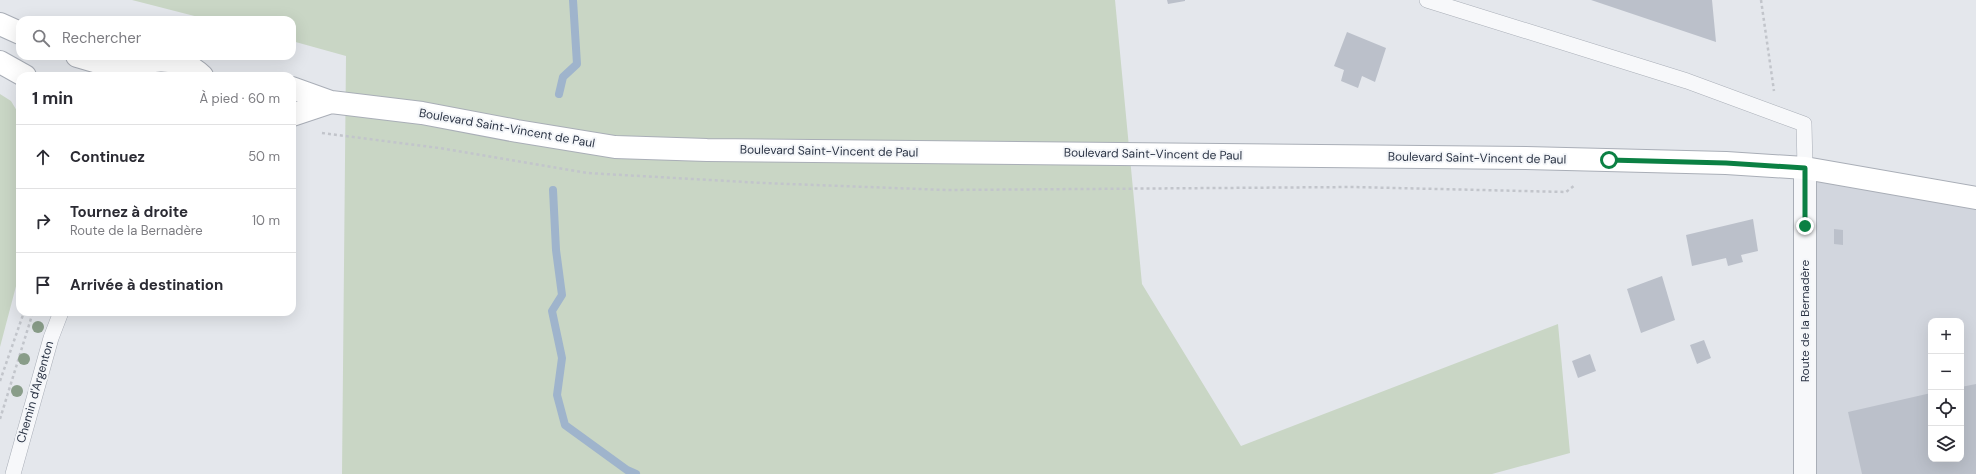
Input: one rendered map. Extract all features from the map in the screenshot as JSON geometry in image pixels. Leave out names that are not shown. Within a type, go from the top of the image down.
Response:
[{"type":"main road","points":[[0,24],[16,30]]},
{"type":"main road","points":[[88,60],[119,72]]},
{"type":"main road","points":[[124,72],[140,63],[155,60],[171,61],[186,66],[196,72]]},
{"type":"main road","points":[[0,62],[18,72]]},
{"type":"main road","name":"Boulevard Saint-Vincent de Paul","points":[[296,89],[331,102],[422,113],[516,131],[615,147],[707,150],[1601,160],[1726,163],[1805,168],[1976,198]]},
{"type":"main road","name":"Boulevard Saint-Vincent de Paul","points":[[296,114],[331,102]]},
{"type":"street","name":"Route de la Bernadère","points":[[1805,168],[1805,474]]},
{"type":"lane","points":[[1427,0],[1687,81],[1778,113],[1804,124],[1805,168]]},
{"type":"lane","name":"Chemin d'Argenton","points":[[13,474],[51,338],[59,316]]},
{"type":"path","points":[[1761,0],[1778,113]]},
{"type":"path","points":[[0,381],[23,316]]},
{"type":"path","points":[[0,419],[32,316]]},
{"type":"shaded area","points":[[1805,168],[1976,198],[1976,474],[1805,474]]},
{"type":"green space","points":[[132,0],[1115,0],[1142,284],[1241,446],[1558,324],[1570,453],[1492,474],[342,474],[346,56],[296,42],[296,16],[194,16]]},
{"type":"green space","points":[[0,94],[11,101],[16,109],[16,286],[0,347]]},
{"type":"building","points":[[1167,0],[1185,0],[1185,1],[1168,4]]},
{"type":"building","points":[[1591,0],[1712,0],[1716,42]]},
{"type":"building","points":[[1347,32],[1386,48],[1375,82],[1362,76],[1358,88],[1341,81],[1344,70],[1334,66]]},
{"type":"building","points":[[1753,219],[1758,251],[1741,255],[1743,262],[1728,266],[1726,258],[1692,266],[1686,235]]},
{"type":"building","points":[[1834,229],[1843,230],[1843,245],[1834,244]]},
{"type":"building","points":[[1662,276],[1675,320],[1641,333],[1627,289]]},
{"type":"building","points":[[1704,340],[1711,358],[1697,364],[1690,345]]},
{"type":"building","points":[[1590,354],[1596,371],[1578,378],[1572,361]]},
{"type":"building","points":[[1976,384],[1976,474],[1862,474],[1848,412],[1928,394],[1928,462],[1964,462],[1964,386]]},
{"type":"waterway","points":[[559,94],[563,77],[577,64],[573,0]]},
{"type":"waterway","points":[[553,190],[556,250],[562,295],[552,311],[562,358],[557,395],[565,425],[627,470],[636,474]]},
{"type":"route","points":[[1609,160],[1726,163],[1805,168],[1805,226]]}]
